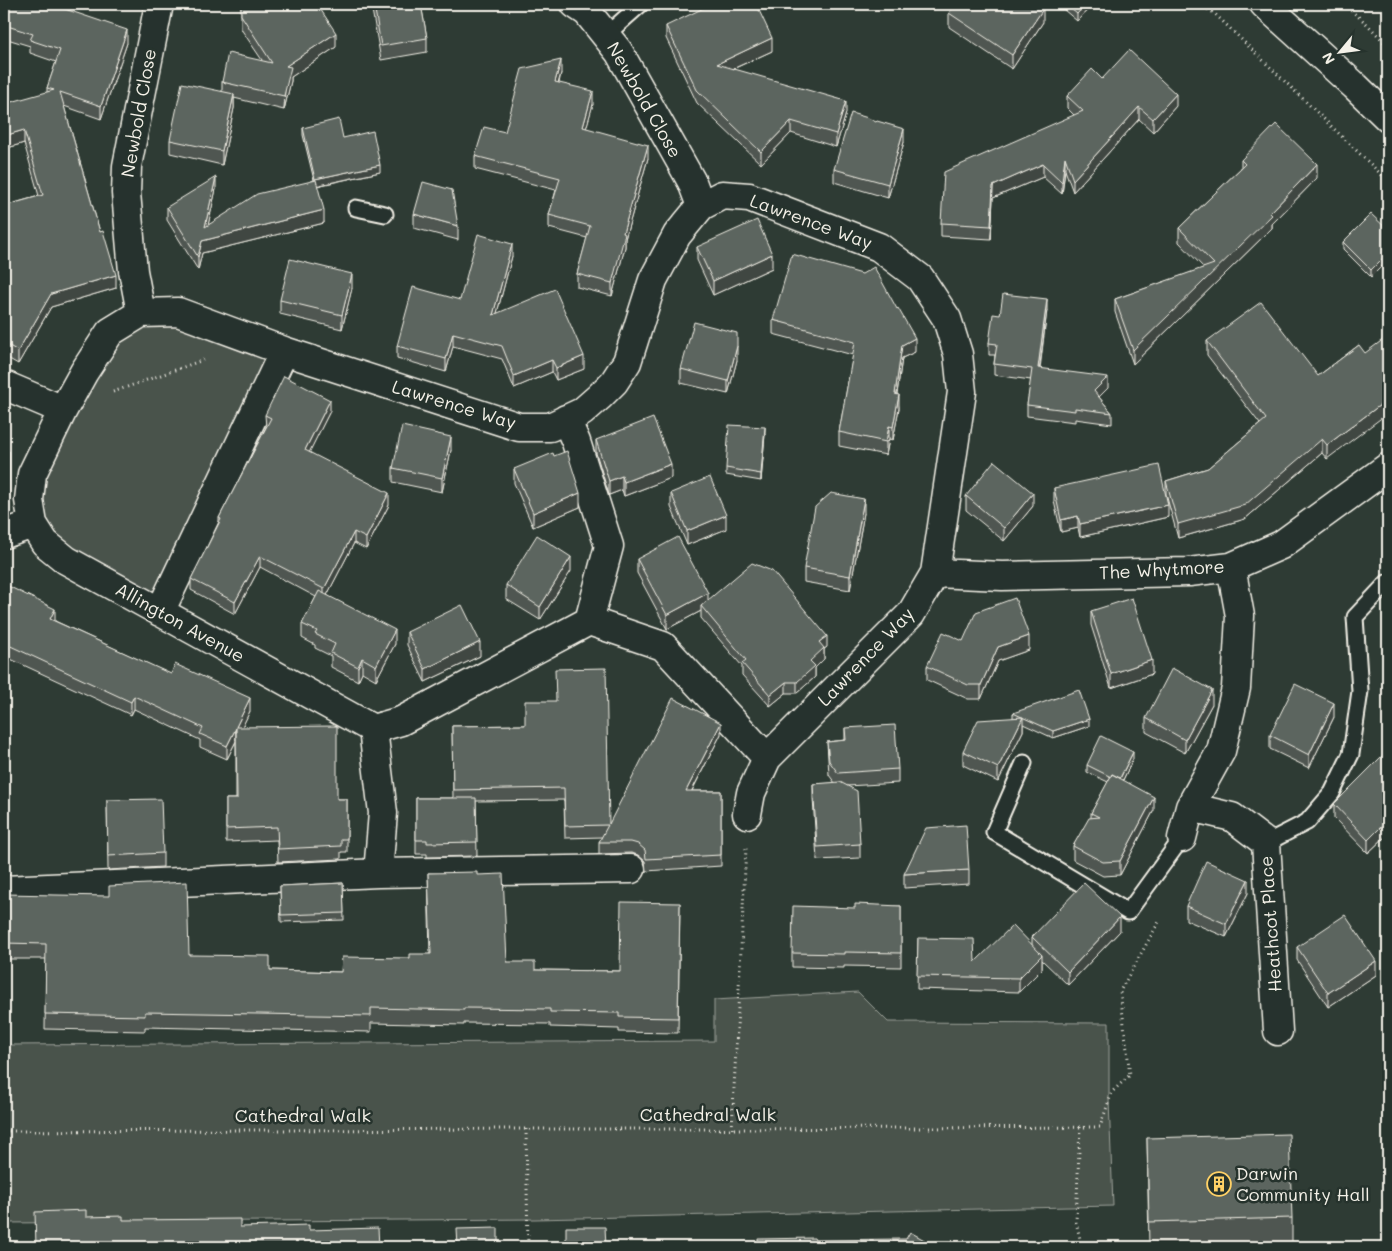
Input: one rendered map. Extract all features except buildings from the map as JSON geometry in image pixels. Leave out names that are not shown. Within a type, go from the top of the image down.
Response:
[{"type":"main road","name":"Newbold Close","points":[[141,313],[132,271],[126,193],[127,166],[159,4]]},
{"type":"main road","name":"Newbold Close","points":[[575,4],[587,12],[624,60],[692,182],[701,206]]},
{"type":"main road","points":[[1264,4],[1388,118]]},
{"type":"main road","name":"Lawrence Way","points":[[63,410],[84,372],[110,332],[141,313],[178,312],[284,351],[519,427],[550,427],[582,412],[614,382],[627,362],[653,280],[677,235],[701,206],[722,194],[749,197],[879,247],[920,278],[947,319],[958,354],[962,392],[935,573],[911,614],[767,758],[751,793],[747,814]]},
{"type":"main road","points":[[160,612],[284,351]]},
{"type":"main road","points":[[4,385],[63,410]]},
{"type":"main road","name":"Allington Avenue","points":[[63,410],[32,474],[29,500],[32,524],[45,543],[66,560],[373,729]]},
{"type":"main road","points":[[566,419],[576,442],[609,546],[589,621]]},
{"type":"main road","name":"The Whytmore","points":[[935,573],[1002,576],[1160,573],[1230,567],[1281,545],[1388,467]]},
{"type":"main road","points":[[4,534],[32,524]]},
{"type":"main road","points":[[1182,838],[1190,807],[1221,751],[1236,688],[1240,616],[1230,567]]},
{"type":"main road","points":[[378,873],[383,814],[373,729],[400,720],[589,621],[664,646],[767,758]]},
{"type":"main road","name":"Heathcot Place","points":[[1190,807],[1232,817],[1266,843],[1278,1031]]},
{"type":"main road","points":[[4,890],[378,873],[631,869]]},
{"type":"lane","points":[[606,35],[641,4]]},
{"type":"lane","points":[[356,208],[385,214]]},
{"type":"lane","points":[[1266,843],[1307,822],[1332,793],[1351,754],[1360,691],[1355,617],[1388,582]]},
{"type":"lane","points":[[1024,764],[994,832],[1128,912],[1182,838]]},
{"type":"path","points":[[1199,4],[1214,13],[1388,181]]},
{"type":"path","points":[[1343,4],[1366,22],[1388,46]]},
{"type":"path","points":[[63,410],[212,357]]},
{"type":"path","points":[[732,1130],[747,814]]},
{"type":"path","name":"Cathedral Walk","points":[[4,1131],[732,1130],[1100,1127],[1112,1092],[1130,1075],[1120,991],[1161,918]]},
{"type":"path","points":[[1080,1127],[1076,1222],[1082,1247]]},
{"type":"path","points":[[526,1129],[528,1247]]},
{"type":"shaded area","points":[[141,313],[284,351],[160,612],[33,524],[63,410]]},
{"type":"shaded area","points":[[858,992],[888,1022],[1109,1023],[1109,1100],[1113,1206],[535,1219],[4,1223],[4,1045],[714,1041],[714,1000]]},
{"type":"place","name":"Darwin Community Hall","points":[[1219,1184]]}]
